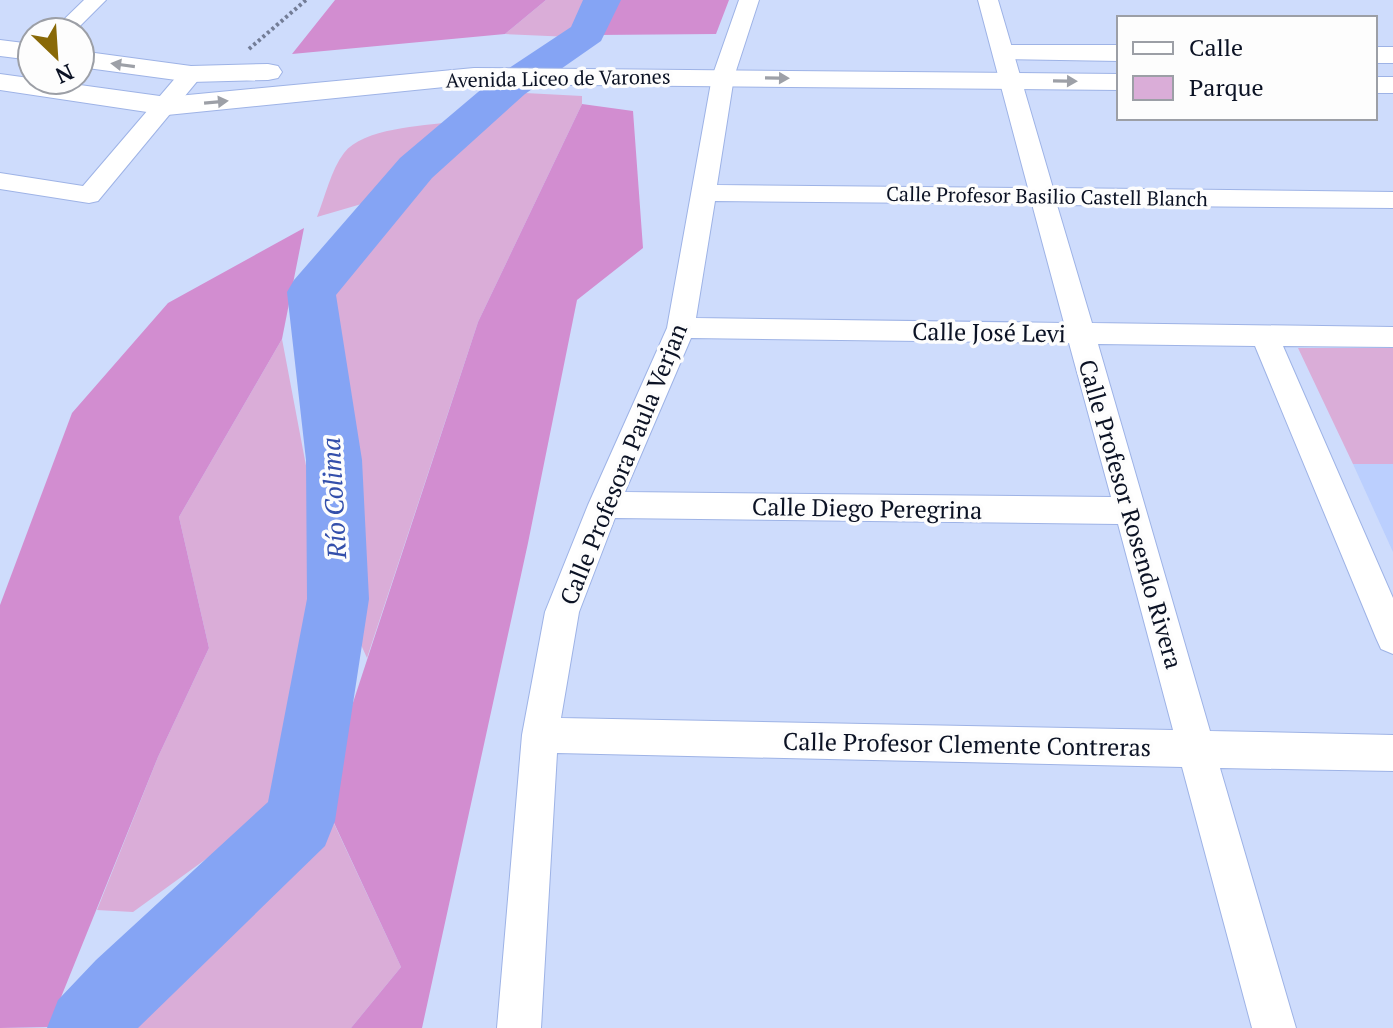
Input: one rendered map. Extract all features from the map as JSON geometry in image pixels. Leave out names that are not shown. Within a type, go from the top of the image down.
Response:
[{"type":"street","points":[[79,16],[96,0]]},
{"type":"street","name":"Calle Profesora Paula Verjan","points":[[519,1028],[540,735],[562,612],[604,505],[681,328],[702,193],[728,64],[749,0]]},
{"type":"street","name":"Calle Profesor Rosendo Rivera","points":[[988,0],[995,62],[1043,196],[1274,1028]]},
{"type":"street","name":"Avenida Liceo de Varones","points":[[701,51],[728,64],[764,52]]},
{"type":"street","name":"Avenida Liceo de Varones","points":[[96,61],[220,75],[373,64],[995,62],[1117,53]]},
{"type":"street","name":"Avenida Liceo de Varones","points":[[995,62],[1117,82]]},
{"type":"street","name":"Avenida Liceo de Varones","points":[[0,82],[167,106],[477,64]]},
{"type":"street","points":[[0,181],[89,195],[191,74]]},
{"type":"street","name":"Calle Profesor Basilio Castell Blanch","points":[[702,193],[1393,200]]},
{"type":"street","name":"Calle José Levi","points":[[681,328],[1393,337]]},
{"type":"street","points":[[1265,336],[1393,638]]},
{"type":"street","name":"Calle Diego Peregrina","points":[[604,505],[1130,511]]},
{"type":"street","name":"Calle Profesor Clemente Contreras","points":[[540,735],[1393,753]]},
{"type":"path","points":[[220,75],[306,0]]},
{"type":"shaded area","points":[[335,0],[546,0],[505,34],[292,54]]},
{"type":"shaded area","points":[[612,0],[729,0],[716,34],[597,35],[606,6]]},
{"type":"shaded area","points":[[582,104],[633,111],[643,248],[577,300],[528,543],[422,1028],[351,1028],[401,967],[322,797],[478,322]]},
{"type":"shaded area","points":[[304,228],[282,339],[179,517],[209,648],[158,757],[49,1027],[0,1028],[0,605],[72,413],[168,303]]},
{"type":"shaded area","points":[[1353,464],[1393,464],[1393,552]]},
{"type":"green space","points":[[546,0],[594,0],[571,37],[505,34]]},
{"type":"green space","points":[[525,93],[582,96],[582,104],[478,322],[367,658],[353,627],[366,550],[327,298],[420,182]]},
{"type":"green space","points":[[451,122],[382,198],[317,217],[335,167],[353,145],[379,133]]},
{"type":"green space","points":[[282,339],[311,492],[320,597],[282,804],[133,912],[97,910],[158,757],[209,648],[179,517]]},
{"type":"green space","points":[[1298,348],[1393,348],[1393,464],[1353,464]]},
{"type":"green space","points":[[330,815],[401,967],[351,1028],[127,1028]]},
{"type":"waterway","name":"Río Colima","points":[[86,1028],[123,987],[300,821],[338,599],[334,460],[311,292],[416,168],[511,85],[587,33],[602,0]]}]
